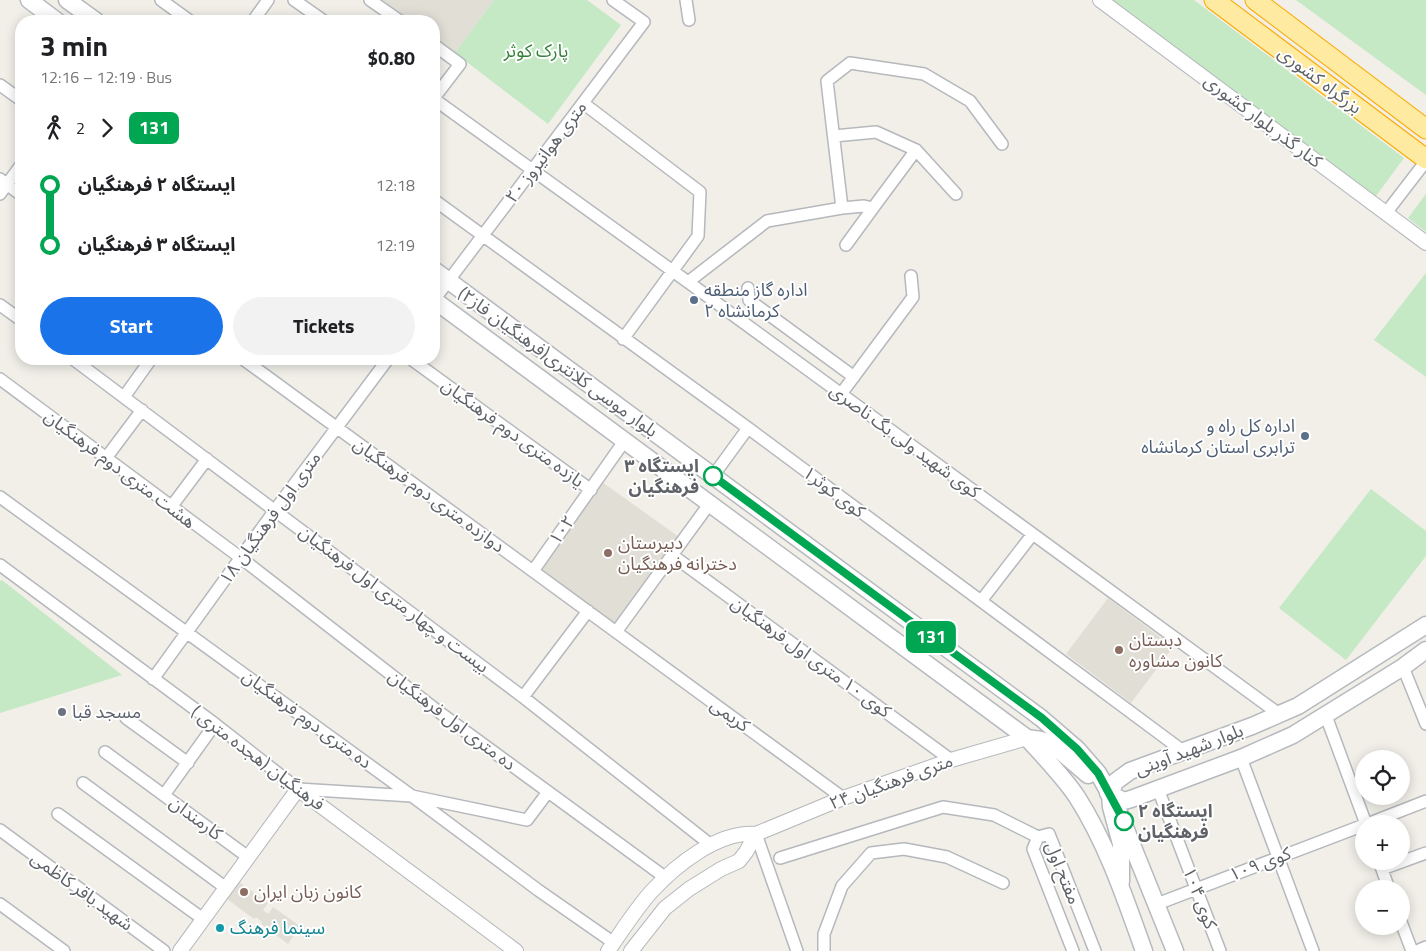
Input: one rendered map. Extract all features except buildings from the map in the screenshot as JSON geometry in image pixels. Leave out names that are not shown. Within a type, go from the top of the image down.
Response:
[{"type":"highway","name":"بزرگراه کشوری","points":[[1214,0],[1426,160]]},
{"type":"highway","name":"بزرگراه کشوری","points":[[1255,0],[1426,129]]},
{"type":"main road","points":[[29,0],[49,15]]},
{"type":"main road","points":[[67,0],[88,15]]},
{"type":"main road","name":"بلوار موسی کلانتری(فرهنگیان فاز۲)","points":[[440,275],[1042,718],[1077,749],[1098,773],[1124,821],[1174,951]]},
{"type":"main road","name":"بلوار موسی کلانتری(فرهنگیان فاز۲)","points":[[440,304],[1028,738],[1076,795],[1103,844],[1144,951]]},
{"type":"main road","name":"بلوار شهید آوینی","points":[[1426,625],[1298,706],[1130,771],[1115,782],[1110,795],[1124,801],[1241,758],[1293,735],[1403,667],[1426,650]]},
{"type":"main road","points":[[1028,738],[1052,744],[1110,795],[1121,844],[1121,887]]},
{"type":"street","points":[[161,0],[182,15]]},
{"type":"street","points":[[257,15],[268,0]]},
{"type":"street","points":[[294,0],[315,15]]},
{"type":"street","points":[[370,0],[391,15]]},
{"type":"street","name":"۲۰ متری هوانیروز","points":[[440,293],[644,22],[613,0]]},
{"type":"street","points":[[686,0],[689,20]]},
{"type":"street","name":"کنار گذر بلوار کشوری","points":[[1100,0],[1426,243]]},
{"type":"street","points":[[440,49],[460,64],[440,91]]},
{"type":"street","points":[[842,208],[827,81],[850,63],[924,74],[970,101],[1002,144]]},
{"type":"street","points":[[0,85],[15,96]]},
{"type":"street","name":"کوی شهید ولی بگ ناصری","points":[[440,103],[673,271],[1278,714]]},
{"type":"street","points":[[582,103],[700,192],[698,236],[623,339]]},
{"type":"street","points":[[834,136],[876,132],[916,150],[956,194]]},
{"type":"street","points":[[846,245],[916,150]]},
{"type":"street","points":[[1386,213],[1426,160]]},
{"type":"street","points":[[0,194],[4,182],[15,171]]},
{"type":"street","points":[[4,182],[15,190]]},
{"type":"street","name":"کوی کوثر۱","points":[[440,204],[748,428],[1184,751]]},
{"type":"street","points":[[688,282],[767,221],[842,208],[864,206],[874,208]]},
{"type":"street","points":[[841,394],[913,297],[911,276]]},
{"type":"street","points":[[748,288],[749,300],[854,377]]},
{"type":"street","points":[[0,305],[15,316]]},
{"type":"street","name":"بیست و چهار متری اول فرهنگیان","points":[[81,365],[524,696],[711,845]]},
{"type":"street","points":[[124,397],[147,365]]},
{"type":"street","name":"دوازده متری دوم فرهنگیان","points":[[251,365],[616,632]]},
{"type":"street","name":"۱۸ متری اول فرهنگیان","points":[[154,679],[275,510],[384,365]]},
{"type":"street","name":"یازده متری دوم فرهنگیان","points":[[419,365],[591,490]]},
{"type":"street","name":"هشت متری دوم فرهنگیان","points":[[0,379],[240,558]]},
{"type":"street","points":[[106,458],[142,410]]},
{"type":"street","points":[[712,476],[748,428]]},
{"type":"street","name":"۱۰۲","points":[[533,571],[625,440]]},
{"type":"street","points":[[171,507],[207,459]]},
{"type":"street","name":"ده متری دوم فرهنگیان","points":[[0,496],[412,796],[611,947]]},
{"type":"street","points":[[616,632],[710,503]]},
{"type":"street","points":[[981,601],[1032,535]]},
{"type":"street","name":"کوی ۱۰ متری اول فرهنگیان","points":[[672,555],[951,760]]},
{"type":"street","name":"ده متری اول فرهنگیان","points":[[240,558],[443,715],[666,878]]},
{"type":"street","name":"فرهنگیان (هجده متری )","points":[[0,566],[215,724],[298,789],[516,951]]},
{"type":"street","points":[[524,696],[588,611]]},
{"type":"street","name":"کریمی","points":[[616,632],[844,798]]},
{"type":"street","points":[[1403,667],[1426,724]]},
{"type":"street","points":[[1326,716],[1362,815]]},
{"type":"street","points":[[126,718],[188,763]]},
{"type":"street","name":"کارمندان","points":[[215,724],[164,795],[248,857]]},
{"type":"street","name":"۲۴ متری فرهنگیان","points":[[611,947],[652,892],[689,858],[711,845],[729,836],[744,833],[756,834],[844,798],[951,760],[1028,738]]},
{"type":"street","points":[[105,752],[164,795]]},
{"type":"street","points":[[1241,758],[1313,951]]},
{"type":"street","points":[[83,783],[226,888]]},
{"type":"street","points":[[180,951],[298,789],[412,796],[527,820],[548,792]]},
{"type":"street","name":"کوی ۱۰۴","points":[[1158,789],[1220,951]]},
{"type":"street","name":"کوی ۱۰۹","points":[[1389,815],[1426,801]]},
{"type":"street","points":[[780,858],[943,806],[994,815],[1038,837]]},
{"type":"street","points":[[58,814],[203,919]]},
{"type":"street","name":"کوی ۱۰۹","points":[[1157,904],[1355,828]]},
{"type":"street","name":"شهید باقر کاظمی","points":[[0,830],[164,951]]},
{"type":"street","points":[[865,831],[871,854]]},
{"type":"street","points":[[631,951],[665,908],[689,889],[721,869],[739,861],[756,834]]},
{"type":"street","points":[[756,834],[797,951]]},
{"type":"street","name":"مفتح اول","points":[[1073,951],[1033,849],[1038,837],[1049,834],[1095,951]]},
{"type":"street","points":[[824,951],[824,934],[842,886],[871,854],[904,849],[947,857],[1003,883]]},
{"type":"street","points":[[1410,857],[1426,853]]},
{"type":"street","points":[[0,904],[64,951]]},
{"type":"street","points":[[1406,935],[1412,951]]},
{"type":"street","points":[[1417,951],[1426,947]]},
{"type":"shaded area","points":[[382,0],[494,0],[455,53],[440,42],[440,15],[403,15]]},
{"type":"shaded area","name":"دبیرستان دخترانه فرهنگیان","points":[[602,482],[679,537],[615,626],[538,569]]},
{"type":"shaded area","name":"دبستان کانون مشاوره","points":[[1108,598],[1173,647],[1131,703],[1066,654]]},
{"type":"shaded area","points":[[239,882],[268,903],[263,910],[268,914],[273,907],[300,926],[288,944],[261,924],[262,922],[256,917],[254,919],[227,899]]},
{"type":"green space","name":"پارک کوثر","points":[[494,0],[587,0],[621,25],[548,124],[455,53]]},
{"type":"green space","points":[[1108,0],[1194,0],[1404,158],[1373,200]]},
{"type":"green space","points":[[1296,0],[1426,0],[1426,95]]},
{"type":"green space","points":[[1426,194],[1426,232],[1408,218]]},
{"type":"green space","points":[[1426,273],[1426,377],[1374,340]]},
{"type":"green space","points":[[1371,489],[1426,531],[1426,556],[1346,660],[1279,608]]},
{"type":"green space","points":[[2,580],[122,675],[0,713],[0,581]]},
{"type":"bus line","name":"131","points":[[713,476],[1042,718],[1077,749],[1098,773],[1124,821]]},
{"type":"place","name":"اداره گاز منطقه ۲ کرمانشاه","points":[[694,300]]},
{"type":"place","name":"اداره کل راه و ترابری استان کرمانشاه","points":[[1305,436]]},
{"type":"place","name":"ایستگاه ۳ فرهنگیان","points":[[713,476]]},
{"type":"place","name":"دبیرستان دخترانه فرهنگیان","points":[[608,553]]},
{"type":"place","name":"دبستان کانون مشاوره","points":[[1119,650]]},
{"type":"place","name":"مسجد قبا","points":[[62,712]]},
{"type":"place","name":"ایستگاه ۲ فرهنگیان","points":[[1124,821]]},
{"type":"place","name":"کانون زبان ایران","points":[[244,892]]},
{"type":"place","name":"سینما فرهنگ","points":[[220,928]]}]
